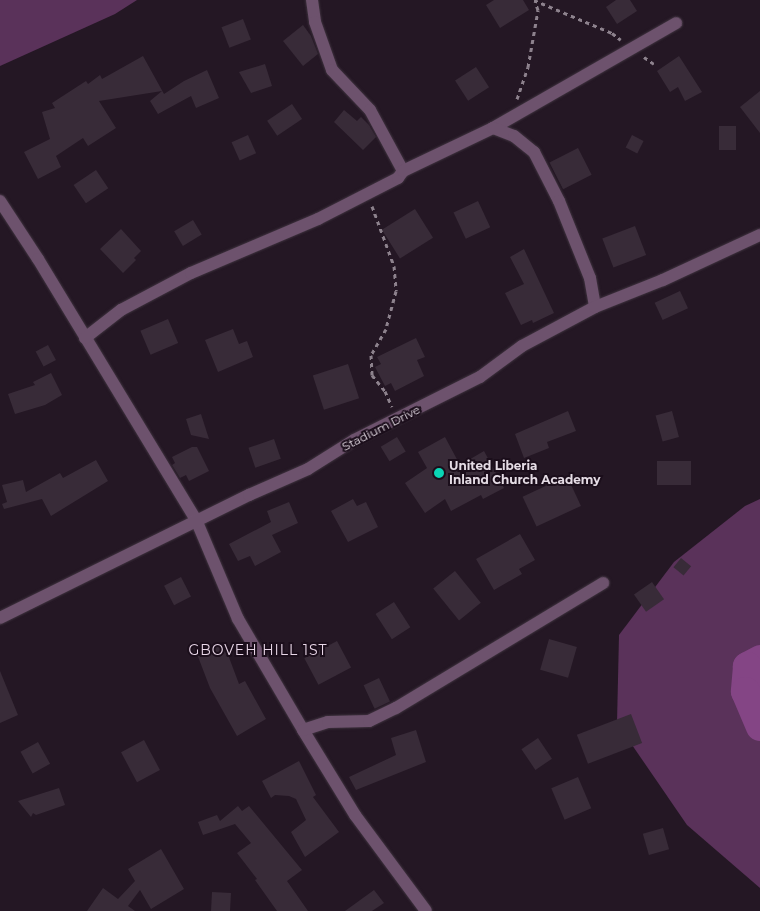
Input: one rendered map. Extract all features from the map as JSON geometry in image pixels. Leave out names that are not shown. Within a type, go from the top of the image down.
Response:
[{"type":"street","points":[[312,0],[315,22],[332,70],[370,110],[403,171]]},
{"type":"street","points":[[86,338],[122,310],[191,273],[318,219],[367,194],[398,178],[403,171],[493,128],[676,23]]},
{"type":"street","points":[[493,128],[514,136],[534,152],[559,201],[590,278],[595,308]]},
{"type":"street","points":[[0,201],[38,258],[197,522],[238,618],[303,730],[355,815],[426,911]]},
{"type":"street","name":"Stadium Drive","points":[[0,618],[249,495],[308,468],[354,440],[480,377],[522,346],[595,308],[663,280],[760,235]]},
{"type":"street","points":[[303,730],[328,722],[369,721],[396,708],[604,583]]},
{"type":"path","points":[[534,0],[612,33],[654,64]]},
{"type":"path","points":[[511,118],[528,67],[538,10],[534,0]]},
{"type":"path","points":[[367,194],[394,266],[396,291],[386,329],[371,356],[372,375],[385,390],[397,419]]},
{"type":"shaded area","points":[[0,0],[137,0],[115,14],[0,66]]},
{"type":"shaded area","points":[[760,499],[760,888],[687,825],[617,723],[619,635],[674,562],[745,506]]},
{"type":"building","points":[[494,0],[523,0],[529,10],[500,28],[486,5]]},
{"type":"building","points":[[616,0],[630,0],[637,11],[617,24],[606,7]]},
{"type":"building","points":[[243,19],[251,40],[229,48],[222,27]]},
{"type":"building","points":[[303,25],[311,36],[318,54],[303,66],[283,41]]},
{"type":"building","points":[[143,56],[164,94],[184,81],[207,70],[219,98],[196,108],[191,96],[158,114],[150,101],[162,91],[99,101],[116,128],[88,146],[83,138],[56,156],[61,167],[38,179],[24,152],[50,139],[42,112],[55,108],[52,103],[86,81],[88,84],[100,75],[102,79]]},
{"type":"building","points":[[679,56],[702,92],[685,101],[678,87],[670,92],[657,71]]},
{"type":"building","points":[[265,64],[272,86],[251,93],[239,72]]},
{"type":"building","points":[[476,67],[489,87],[468,101],[455,81]]},
{"type":"building","points":[[760,91],[760,133],[740,107]]},
{"type":"building","points":[[292,104],[302,119],[277,136],[267,121]]},
{"type":"building","points":[[344,110],[357,121],[361,117],[369,125],[376,137],[363,150],[334,122]]},
{"type":"building","points":[[719,126],[736,126],[736,150],[719,150]]},
{"type":"building","points":[[248,135],[256,153],[240,161],[232,142]]},
{"type":"building","points":[[632,135],[644,141],[637,153],[626,147]]},
{"type":"building","points":[[578,148],[592,175],[563,189],[549,163]]},
{"type":"building","points":[[96,170],[108,188],[86,203],[74,185]]},
{"type":"building","points":[[478,201],[490,227],[466,239],[454,212]]},
{"type":"building","points":[[415,209],[433,238],[400,259],[382,230]]},
{"type":"building","points":[[193,220],[202,235],[183,246],[174,231]]},
{"type":"building","points":[[635,226],[646,255],[613,267],[602,239]]},
{"type":"building","points":[[121,229],[141,251],[134,258],[136,260],[123,273],[100,249]]},
{"type":"building","points":[[524,249],[554,313],[533,323],[532,320],[521,325],[505,293],[524,284],[510,257]]},
{"type":"building","points":[[680,291],[688,308],[663,320],[655,303]]},
{"type":"building","points":[[168,319],[178,343],[151,355],[140,331]]},
{"type":"building","points":[[233,329],[239,344],[247,341],[253,357],[218,372],[205,340]]},
{"type":"building","points":[[416,338],[425,357],[417,360],[424,376],[395,391],[391,383],[385,386],[375,367],[381,364],[377,357]]},
{"type":"building","points":[[48,345],[56,360],[44,367],[36,352]]},
{"type":"building","points":[[348,364],[359,398],[324,410],[313,375]]},
{"type":"building","points":[[51,373],[62,395],[45,405],[15,414],[8,394],[35,385],[33,382]]},
{"type":"building","points":[[568,411],[576,431],[547,442],[549,448],[524,458],[515,434]]},
{"type":"building","points":[[672,411],[679,437],[663,441],[656,415]]},
{"type":"building","points":[[201,414],[209,439],[191,435],[186,419]]},
{"type":"building","points":[[397,437],[406,452],[389,461],[381,447]]},
{"type":"building","points":[[445,437],[460,465],[484,451],[504,488],[483,499],[481,495],[451,511],[445,499],[425,513],[405,483],[427,468],[418,452]]},
{"type":"building","points":[[274,439],[281,459],[255,468],[248,448]]},
{"type":"building","points":[[192,447],[197,447],[209,471],[189,481],[186,475],[180,478],[172,465],[175,463],[172,457]]},
{"type":"building","points":[[96,460],[108,481],[51,516],[42,499],[4,509],[2,504],[7,502],[2,485],[23,480],[26,492],[60,473],[63,478]]},
{"type":"building","points":[[657,461],[691,461],[691,485],[657,485]]},
{"type":"building","points":[[567,476],[581,506],[537,527],[523,497]]},
{"type":"building","points":[[353,499],[357,506],[366,502],[378,527],[348,542],[331,511]]},
{"type":"building","points":[[289,502],[298,523],[272,535],[281,552],[255,566],[250,556],[238,561],[229,544],[271,522],[267,511]]},
{"type":"building","points":[[520,534],[535,560],[519,569],[522,574],[494,590],[476,559]]},
{"type":"building","points":[[681,558],[691,566],[684,576],[673,567]]},
{"type":"building","points":[[455,571],[481,603],[459,620],[433,589]]},
{"type":"building","points":[[181,577],[191,597],[174,605],[164,586]]},
{"type":"building","points":[[652,582],[664,599],[646,612],[634,595]]},
{"type":"building","points":[[394,602],[410,627],[392,639],[376,614]]},
{"type":"building","points":[[549,639],[577,647],[568,678],[540,670]]},
{"type":"building","points":[[337,641],[351,667],[318,685],[304,658]]},
{"type":"building","points":[[224,644],[239,684],[245,681],[266,719],[237,736],[210,688],[197,654]]},
{"type":"building","points":[[0,671],[18,715],[0,723]]},
{"type":"building","points":[[379,678],[390,702],[375,709],[364,685]]},
{"type":"building","points":[[631,714],[642,743],[588,764],[577,735]]},
{"type":"building","points":[[416,730],[426,762],[356,790],[349,777],[396,755],[391,738]]},
{"type":"building","points":[[538,738],[552,759],[535,770],[521,749]]},
{"type":"building","points":[[144,740],[160,770],[137,782],[121,752]]},
{"type":"building","points":[[38,742],[50,764],[33,774],[21,752]]},
{"type":"building","points":[[299,761],[316,795],[313,797],[339,832],[305,857],[291,832],[306,820],[296,799],[289,796],[275,795],[271,798],[262,781]]},
{"type":"building","points":[[578,777],[591,808],[565,820],[551,788]]},
{"type":"building","points":[[59,788],[65,805],[36,815],[33,813],[31,817],[18,801]]},
{"type":"building","points":[[238,806],[242,811],[249,806],[302,870],[287,881],[308,911],[277,911],[255,880],[257,879],[237,853],[251,843],[235,824],[203,835],[198,822],[217,815],[220,821]]},
{"type":"building","points":[[663,828],[669,849],[649,855],[643,834]]},
{"type":"building","points":[[161,849],[184,889],[151,909],[140,890],[128,906],[135,911],[87,911],[103,888],[118,899],[135,881],[128,869]]},
{"type":"building","points":[[374,890],[384,903],[372,911],[345,911]]},
{"type":"building","points":[[212,892],[231,893],[230,911],[211,911]]},
{"type":"waterway","points":[[760,659],[747,666],[745,691],[760,726]]},
{"type":"place","name":"United Liberia Inland Church Academy","points":[[439,473]]},
{"type":"district","name":"GBOVEH HILL 1ST","points":[[258,650]]}]
